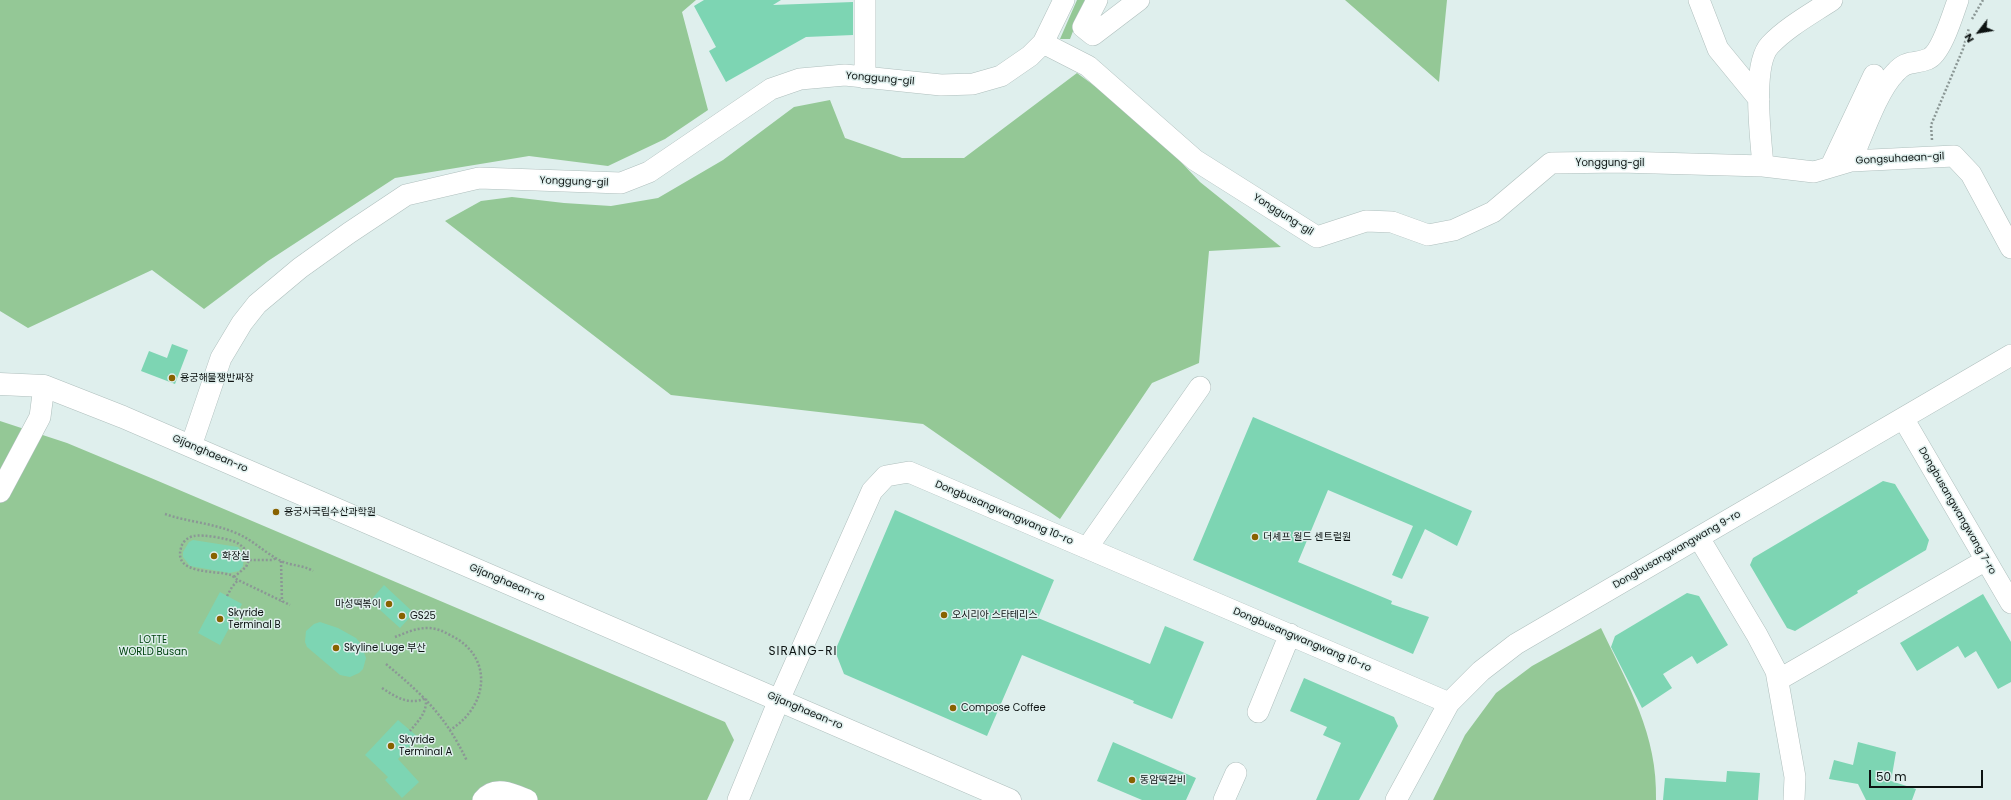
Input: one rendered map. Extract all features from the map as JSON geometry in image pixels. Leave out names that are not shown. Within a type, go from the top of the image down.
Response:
[{"type":"main road","name":"Gijanghaean-ro","points":[[1,383],[44,386],[123,417],[1010,800]]},
{"type":"street","points":[[865,0],[865,78]]},
{"type":"street","name":"Yonggung-gil","points":[[191,446],[221,358],[242,323],[257,304],[300,268],[406,195],[479,178],[620,183],[649,172],[771,89],[800,79],[845,76],[942,85],[973,84],[1001,76],[1030,56],[1043,43],[1064,0]]},
{"type":"street","points":[[1097,0],[1083,27],[1093,35],[1139,0]]},
{"type":"street","points":[[1699,0],[1718,49],[1759,100]]},
{"type":"street","points":[[1763,166],[1759,100],[1760,66],[1769,46],[1799,22],[1832,0]]},
{"type":"street","points":[[1841,163],[1885,84],[1895,72],[1908,62],[1927,60],[1938,48],[1958,0]]},
{"type":"street","name":"Yonggung-gil","points":[[1043,43],[1088,66],[1195,160],[1317,237],[1366,221],[1392,222],[1428,235],[1454,230],[1493,212],[1551,163],[1620,162],[1763,166]]},
{"type":"street","points":[[1841,163],[1874,75]]},
{"type":"street","name":"Gongsuhaean-gil","points":[[1763,166],[1814,172],[1841,163],[1929,156],[1954,156],[1971,174],[2011,248]]},
{"type":"street","name":"Dongbusangwangwang 9-ro","points":[[1396,800],[1449,702],[1481,671],[1516,644],[2011,355]]},
{"type":"street","points":[[0,492],[40,417],[44,386]]},
{"type":"street","points":[[1087,548],[1200,387]]},
{"type":"street","name":"Dongbusangwangwang 7-ro","points":[[1903,418],[2011,603]]},
{"type":"street","name":"Dongbusangwangwang 10-ro","points":[[738,800],[779,700],[872,491],[886,476],[909,472],[1449,702]]},
{"type":"street","points":[[1699,538],[1757,635],[1776,671],[1795,777],[1794,800]]},
{"type":"street","points":[[1778,680],[1986,560]]},
{"type":"street","points":[[1258,712],[1290,634]]},
{"type":"street","points":[[1224,800],[1236,773]]},
{"type":"street","points":[[483,800],[486,796],[506,791],[527,800]]},
{"type":"path","points":[[1929,156],[1927,150],[1932,140],[1931,125],[1963,49],[1971,21],[1983,0]]},
{"type":"path","points":[[165,514],[181,520],[216,526],[237,533],[254,542],[281,561],[308,568],[313,571]]},
{"type":"path","points":[[234,577],[246,567],[248,560],[244,548],[233,541],[196,535],[184,542],[180,552],[184,563],[192,568],[232,575],[234,577],[238,580],[290,605]]},
{"type":"path","points":[[248,560],[272,560],[277,558]]},
{"type":"path","points":[[281,561],[282,602]]},
{"type":"path","points":[[227,596],[238,580]]},
{"type":"path","points":[[395,637],[419,629],[438,629],[464,644],[475,659],[482,677],[480,696],[471,713],[450,730]]},
{"type":"path","points":[[386,664],[426,698],[438,712],[467,761]]},
{"type":"path","points":[[382,688],[400,700],[415,701],[426,698]]},
{"type":"path","points":[[410,731],[423,717],[426,698]]},
{"type":"green space","points":[[0,0],[696,0],[682,12],[708,110],[665,139],[608,166],[529,156],[395,178],[268,261],[204,309],[152,270],[28,328],[0,311]]},
{"type":"green space","points":[[1077,0],[1085,0],[1070,39],[1060,39]]},
{"type":"green space","points":[[1345,0],[1447,0],[1439,82]]},
{"type":"green space","points":[[1077,73],[1140,119],[1200,182],[1281,247],[1209,251],[1199,363],[1152,383],[1060,519],[923,424],[671,395],[445,221],[481,201],[512,197],[564,203],[611,206],[658,198],[723,160],[794,107],[830,100],[845,138],[902,158],[964,158]]},
{"type":"green space","name":"LOTTE WORLD Busan","points":[[0,421],[67,443],[725,722],[734,740],[707,800],[0,800]]},
{"type":"green space","points":[[1601,628],[1631,690],[1647,732],[1655,776],[1656,800],[1433,800],[1465,735],[1496,693],[1532,666]]},
{"type":"building","points":[[704,0],[781,0],[773,5],[853,2],[853,35],[806,37],[726,82],[709,51],[716,47],[694,6]]},
{"type":"building","points":[[172,344],[188,350],[175,384],[141,371],[149,351],[167,358]]},
{"type":"building","name":"더셰프 월드 센트럴원","points":[[1253,417],[1472,511],[1457,546],[1425,529],[1402,579],[1392,575],[1413,526],[1328,490],[1298,562],[1392,601],[1391,604],[1429,617],[1413,654],[1193,560]]},
{"type":"building","points":[[1883,481],[1895,484],[1929,540],[1926,550],[1857,591],[1858,593],[1795,631],[1787,628],[1750,565],[1753,558]]},
{"type":"building","name":"오시리아 스타테리스","points":[[895,510],[1054,580],[1038,618],[1150,664],[1165,626],[1204,642],[1172,719],[1133,703],[1134,701],[1022,655],[987,736],[844,674],[835,651]]},
{"type":"building","name":"화장실","points":[[193,540],[238,547],[244,556],[243,566],[239,571],[229,573],[190,566],[183,557],[183,552],[189,542]]},
{"type":"building","points":[[384,585],[414,613],[400,628],[370,601]]},
{"type":"building","name":"Skyride Terminal B","points":[[220,592],[242,604],[220,645],[198,633]]},
{"type":"building","points":[[1687,593],[1699,596],[1728,645],[1697,664],[1692,656],[1663,674],[1672,688],[1642,708],[1611,647],[1615,636]]},
{"type":"building","points":[[1983,594],[2011,642],[2011,682],[1998,689],[1976,651],[1965,658],[1958,646],[1917,671],[1900,643]]},
{"type":"building","name":"Skyline Luge 부산","points":[[320,622],[338,628],[356,638],[361,644],[366,658],[363,669],[359,673],[350,677],[340,675],[307,647],[305,642],[306,631],[314,624]]},
{"type":"building","points":[[1304,678],[1394,717],[1398,726],[1359,800],[1316,800],[1341,743],[1323,735],[1327,727],[1290,711]]},
{"type":"building","name":"Skyride Terminal A","points":[[398,720],[418,737],[398,759],[419,782],[402,798],[385,780],[388,777],[365,755]]},
{"type":"building","points":[[1113,742],[1196,778],[1186,800],[1142,800],[1097,781]]},
{"type":"building","points":[[1858,742],[1896,752],[1891,781],[1916,789],[1912,800],[1866,800],[1858,784],[1829,779],[1834,760],[1853,765]]},
{"type":"building","points":[[1727,771],[1760,773],[1758,800],[1663,800],[1665,778],[1726,782]]},
{"type":"place","name":"용궁해물쟁반짜장","points":[[172,378]]},
{"type":"place","name":"용궁사국립수산과학원","points":[[276,512]]},
{"type":"place","name":"더셰프 월드 센트럴원","points":[[1255,537]]},
{"type":"place","name":"화장실","points":[[214,556]]},
{"type":"place","name":"마성떡볶이","points":[[389,604]]},
{"type":"place","name":"오시리아 스타테리스","points":[[944,615]]},
{"type":"place","name":"GS25","points":[[402,616]]},
{"type":"place","name":"Skyride Terminal B","points":[[220,619]]},
{"type":"place","name":"Skyline Luge 부산","points":[[336,648]]},
{"type":"place","name":"Compose Coffee","points":[[953,708]]},
{"type":"place","name":"Skyride Terminal A","points":[[391,746]]},
{"type":"place","name":"동암떡갈비","points":[[1132,780]]},
{"type":"district","name":"SIRANG-RI","points":[[803,652]]}]
